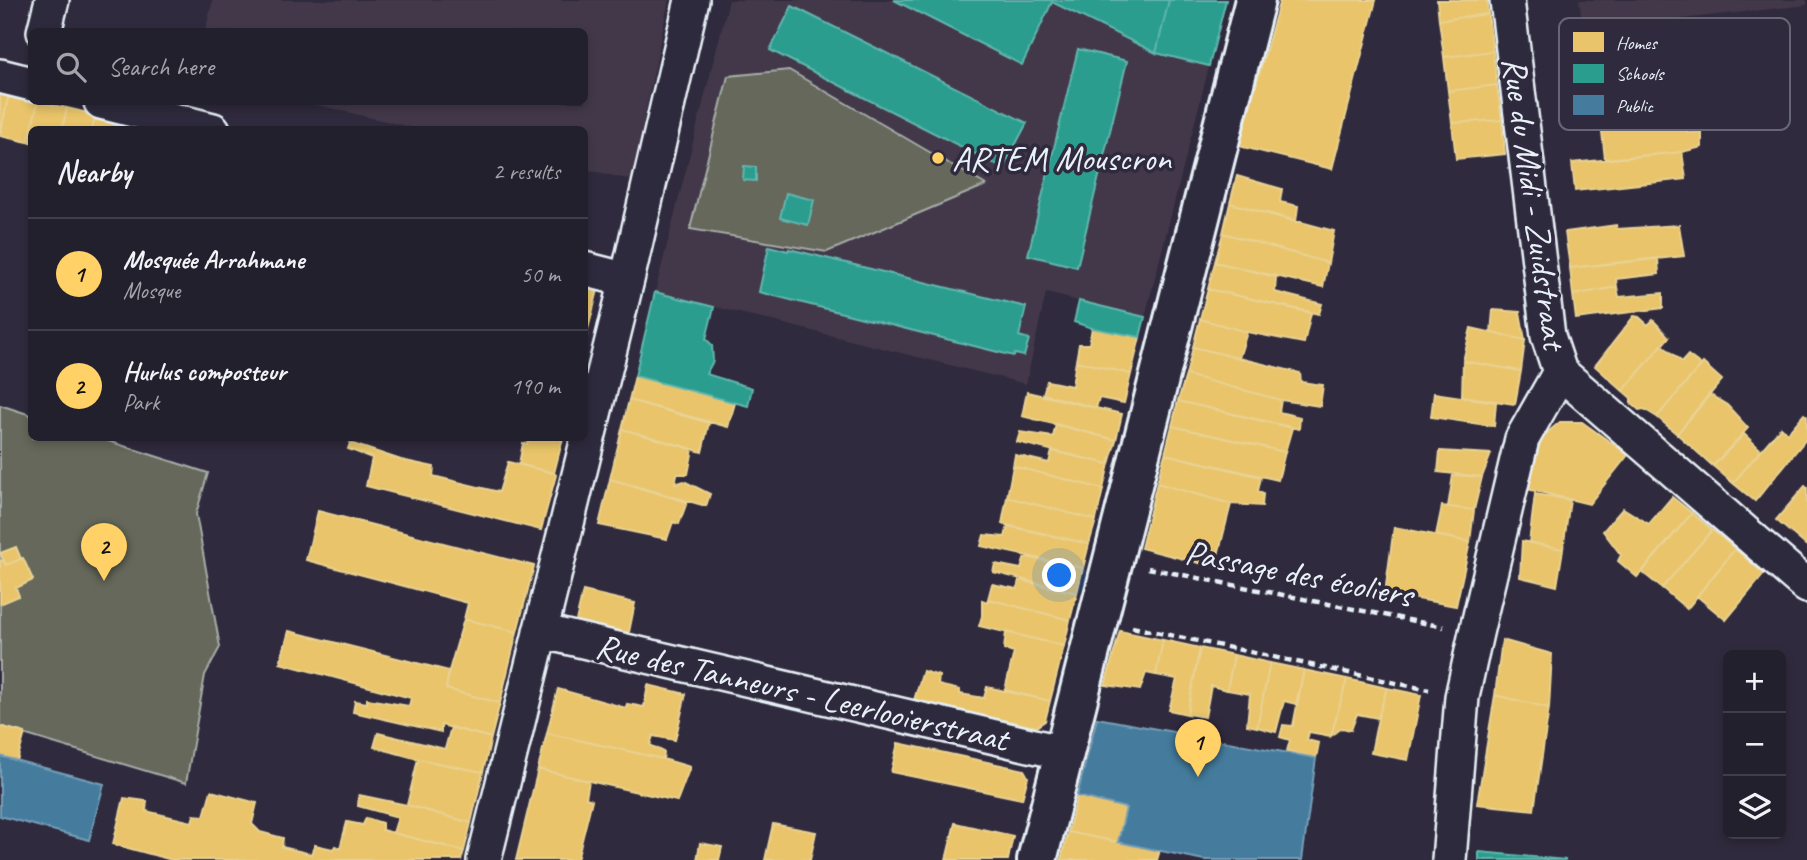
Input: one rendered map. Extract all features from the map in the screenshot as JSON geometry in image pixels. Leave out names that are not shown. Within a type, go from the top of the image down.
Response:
[{"type":"street","points":[[45,28],[52,0]]},
{"type":"street","points":[[588,437],[692,0]]},
{"type":"street","points":[[1037,860],[1255,0]]},
{"type":"street","name":"Rue du Midi - Zuidstraat","points":[[1507,0],[1548,336],[1560,372],[1807,586]]},
{"type":"street","points":[[113,105],[197,126]]},
{"type":"street","points":[[588,271],[627,280]]},
{"type":"street","points":[[1449,860],[1462,697],[1476,633],[1522,439],[1560,372]]},
{"type":"street","points":[[484,860],[587,441]]},
{"type":"street","name":"Rue des Tanneurs - Leerlooierstraat","points":[[540,631],[1064,753]]},
{"type":"path","name":"Passage des écoliers","points":[[1112,561],[1476,633]]},
{"type":"path","points":[[1097,620],[1462,697]]},
{"type":"shaded area","points":[[213,0],[669,0],[631,180],[588,170],[588,126],[405,126],[318,105],[588,105],[588,28],[206,28]]},
{"type":"shaded area","name":"ARTEM Mouscron","points":[[729,0],[1226,0],[1145,317],[1046,293],[1026,384],[655,292]]},
{"type":"shaded area","points":[[1579,0],[1807,0],[1807,5],[1691,18],[1581,18]]},
{"type":"green space","points":[[789,70],[986,185],[827,252],[690,229],[728,76]]},
{"type":"green space","points":[[0,405],[28,414],[28,441],[108,441],[208,473],[196,514],[220,647],[205,675],[186,783],[0,727]]},
{"type":"building: Homes","points":[[1280,0],[1376,0],[1332,169],[1239,146]]},
{"type":"building: Homes","points":[[1437,0],[1487,0],[1488,14],[1439,20]]},
{"type":"building: Homes","points":[[1488,14],[1493,51],[1444,57],[1439,20]]},
{"type":"building: Homes","points":[[1493,51],[1497,85],[1448,91],[1444,57]]},
{"type":"building: Homes","points":[[1497,85],[1502,120],[1452,123],[1448,91]]},
{"type":"building: Homes","points":[[0,91],[9,94],[0,133]]},
{"type":"building: Homes","points":[[9,94],[28,99],[28,105],[37,105],[32,126],[28,126],[28,142],[0,136]]},
{"type":"building: Homes","points":[[37,105],[67,108],[63,126],[32,126]]},
{"type":"building: Homes","points":[[67,108],[96,115],[93,126],[63,126]]},
{"type":"building: Homes","points":[[96,115],[125,122],[124,126],[93,126]]},
{"type":"building: Homes","points":[[1502,120],[1505,154],[1456,159],[1452,123]]},
{"type":"building: Homes","points":[[1602,130],[1702,132],[1702,147],[1682,152],[1605,159]]},
{"type":"building: Homes","points":[[1682,152],[1686,179],[1575,191],[1572,163]]},
{"type":"building: Homes","points":[[1237,176],[1282,189],[1280,202],[1298,206],[1296,222],[1230,203]]},
{"type":"building: Homes","points":[[1230,203],[1334,231],[1328,263],[1223,233]]},
{"type":"building: Homes","points":[[1616,225],[1617,229],[1679,225],[1684,256],[1570,268],[1565,232]]},
{"type":"building: Homes","points":[[1223,233],[1328,263],[1323,287],[1215,262]]},
{"type":"building: Homes","points":[[1658,258],[1659,274],[1616,279],[1617,287],[1573,295],[1570,268]]},
{"type":"building: Homes","points":[[1215,262],[1276,277],[1275,292],[1322,304],[1319,314],[1208,289]]},
{"type":"building: Homes","points":[[588,283],[599,286],[588,329]]},
{"type":"building: Homes","points":[[1617,287],[1619,297],[1663,293],[1663,308],[1576,319],[1573,295]]},
{"type":"building: Homes","points":[[1208,289],[1311,313],[1304,343],[1200,319]]},
{"type":"building: Homes","points":[[1493,310],[1520,312],[1525,340],[1491,333]]},
{"type":"building: Homes","points":[[1634,316],[1648,325],[1653,320],[1669,337],[1623,391],[1595,366]]},
{"type":"building: Homes","points":[[1200,319],[1247,332],[1239,358],[1193,347]]},
{"type":"building: Homes","points":[[1092,328],[1140,337],[1131,374],[1076,361],[1079,344],[1089,344]]},
{"type":"building: Homes","points":[[1471,328],[1525,340],[1521,371],[1463,361]]},
{"type":"building: Homes","points":[[1662,345],[1682,362],[1688,355],[1701,365],[1657,417],[1644,409],[1639,410],[1623,391]]},
{"type":"building: Homes","points":[[1193,347],[1300,373],[1301,382],[1323,385],[1320,406],[1281,400],[1186,375]]},
{"type":"building: Homes","points":[[1076,361],[1131,374],[1124,403],[1099,398],[1096,408],[1043,394],[1047,381],[1072,386]]},
{"type":"building: Homes","points":[[1463,361],[1521,371],[1515,404],[1462,396]]},
{"type":"building: Homes","points":[[1703,363],[1722,380],[1677,434],[1657,417]]},
{"type":"building: Homes","points":[[1186,375],[1281,400],[1279,412],[1300,417],[1299,429],[1178,401]]},
{"type":"building: Homes","points":[[635,376],[735,403],[728,427],[629,400]]},
{"type":"building: Homes","points":[[1027,392],[1122,414],[1116,440],[1022,416]]},
{"type":"building: Homes","points":[[1434,393],[1496,402],[1494,426],[1431,417]]},
{"type":"building: Homes","points":[[1709,394],[1727,405],[1748,428],[1713,466],[1677,434]]},
{"type":"building: Homes","points":[[629,400],[709,423],[702,452],[622,429]]},
{"type":"building: Homes","points":[[1178,401],[1292,428],[1285,452],[1172,426]]},
{"type":"building: Homes","points":[[1804,414],[1807,416],[1807,438],[1755,501],[1733,483],[1781,427],[1788,433]]},
{"type":"building: Homes","points":[[1560,422],[1582,422],[1628,455],[1589,504],[1527,489],[1537,441]]},
{"type":"building: Homes","points":[[1056,424],[1116,440],[1109,464],[1017,442],[1020,432],[1053,437]]},
{"type":"building: Homes","points":[[1172,426],[1285,452],[1278,480],[1165,454]]},
{"type":"building: Homes","points":[[622,429],[693,449],[688,474],[677,474],[675,484],[684,481],[710,494],[706,506],[610,479]]},
{"type":"building: Homes","points":[[1744,434],[1761,450],[1733,483],[1713,466]]},
{"type":"building: Homes","points":[[528,441],[562,441],[554,473],[519,464],[523,443],[527,444]]},
{"type":"building: Homes","points":[[350,443],[401,460],[434,467],[433,476],[499,492],[508,462],[554,473],[556,475],[541,530],[366,486],[372,458],[348,449]]},
{"type":"building: Homes","points":[[1052,451],[1109,464],[1103,489],[1013,466],[1015,455],[1049,463]]},
{"type":"building: Homes","points":[[1440,451],[1491,454],[1482,477],[1438,472]]},
{"type":"building: Homes","points":[[1165,454],[1261,477],[1258,491],[1263,494],[1262,506],[1231,504],[1157,483]]},
{"type":"building: Homes","points":[[1013,466],[1103,489],[1096,520],[1007,497]]},
{"type":"building: Homes","points":[[1453,475],[1482,477],[1474,510],[1448,507]]},
{"type":"building: Homes","points":[[610,479],[687,502],[679,524],[673,522],[667,539],[599,525]]},
{"type":"building: Homes","points":[[1157,483],[1231,504],[1215,567],[1141,548]]},
{"type":"building: Homes","points":[[1805,486],[1807,488],[1807,546],[1776,520]]},
{"type":"building: Homes","points":[[1535,494],[1570,500],[1563,549],[1529,543]]},
{"type":"building: Homes","points":[[1007,497],[1096,520],[1089,544],[1002,524]]},
{"type":"building: Homes","points":[[1672,497],[1692,513],[1637,577],[1618,561],[1621,555],[1603,531],[1623,508],[1649,524]]},
{"type":"building: Homes","points":[[1442,506],[1474,510],[1470,542],[1436,535]]},
{"type":"building: Homes","points":[[318,511],[534,566],[517,632],[464,619],[468,603],[306,560]]},
{"type":"building: Homes","points":[[1692,513],[1712,530],[1662,588],[1642,572]]},
{"type":"building: Homes","points":[[1008,526],[1089,544],[1083,568],[981,546],[984,535],[1005,537]]},
{"type":"building: Homes","points":[[1394,527],[1470,542],[1456,606],[1385,593]]},
{"type":"building: Homes","points":[[1712,530],[1735,549],[1687,609],[1662,588]]},
{"type":"building: Homes","points":[[1522,541],[1563,549],[1557,586],[1520,577]]},
{"type":"building: Homes","points":[[16,547],[21,559],[6,565],[0,553]]},
{"type":"building: Homes","points":[[1735,549],[1764,574],[1726,620],[1697,596]]},
{"type":"building: Homes","points":[[1025,557],[1083,568],[1077,593],[993,572],[995,564],[1021,569]]},
{"type":"building: Homes","points":[[23,558],[33,580],[16,588],[19,596],[0,604],[0,561],[3,560],[6,565]]},
{"type":"building: Homes","points":[[1019,580],[1077,593],[1070,620],[988,599],[992,584],[1017,589]]},
{"type":"building: Homes","points":[[583,591],[635,603],[628,637],[575,625]]},
{"type":"building: Homes","points":[[988,599],[1070,620],[1064,646],[979,626],[982,600],[987,602]]},
{"type":"building: Homes","points":[[464,619],[517,632],[500,703],[446,689]]},
{"type":"building: Homes","points":[[289,631],[449,671],[446,689],[500,703],[491,738],[441,725],[441,732],[353,712],[355,701],[367,703],[367,699],[409,706],[411,698],[280,663]]},
{"type":"building: Homes","points":[[1120,631],[1163,640],[1156,675],[1146,673],[1140,690],[1105,685]]},
{"type":"building: Homes","points":[[1006,632],[1064,646],[1050,701],[1005,690],[1014,652],[1004,649]]},
{"type":"building: Homes","points":[[1163,640],[1200,648],[1187,714],[1169,710],[1177,679],[1156,675]]},
{"type":"building: Homes","points":[[1502,640],[1552,654],[1549,708],[1495,695]]},
{"type":"building: Homes","points":[[1200,648],[1234,655],[1227,690],[1211,686],[1205,717],[1187,714]]},
{"type":"building: Homes","points":[[1234,655],[1270,663],[1257,727],[1247,725],[1250,694],[1227,690]]},
{"type":"building: Homes","points":[[1270,663],[1304,670],[1296,704],[1284,701],[1276,732],[1257,727]]},
{"type":"building: Homes","points":[[1304,670],[1347,679],[1331,736],[1309,732],[1307,740],[1319,743],[1316,758],[1287,751],[1290,740],[1280,737],[1283,725],[1293,726]]},
{"type":"building: Homes","points":[[923,671],[939,676],[938,685],[960,690],[960,694],[984,698],[987,687],[1050,701],[1045,721],[1036,727],[914,700]]},
{"type":"building: Homes","points":[[1347,679],[1387,688],[1378,718],[1357,714],[1351,730],[1342,728],[1331,736]]},
{"type":"building: Homes","points":[[648,685],[686,694],[675,740],[653,736],[650,745],[664,752],[663,759],[547,733],[558,689],[626,708],[627,704],[644,707]]},
{"type":"building: Homes","points":[[1387,688],[1421,695],[1408,760],[1371,753]]},
{"type":"building: Homes","points":[[1495,695],[1549,708],[1534,810],[1477,804]]},
{"type":"building: Homes","points":[[0,726],[25,733],[17,761],[0,756]]},
{"type":"building: Homes","points":[[451,727],[491,738],[483,772],[374,747],[378,733],[445,749]]},
{"type":"building: Homes","points":[[547,733],[690,767],[677,801],[538,769]]},
{"type":"building: Homes","points":[[898,743],[1024,770],[1028,777],[1022,799],[891,772]]},
{"type":"building: Homes","points":[[418,759],[483,772],[471,823],[407,805]]},
{"type":"building: Homes","points":[[538,769],[589,781],[586,798],[592,800],[577,860],[516,860]]},
{"type":"building: Homes","points":[[211,791],[257,803],[252,824],[260,832],[283,838],[282,847],[311,854],[315,845],[340,848],[347,822],[363,825],[366,818],[382,823],[382,830],[464,851],[461,860],[172,860],[113,844],[124,798],[147,801],[146,811],[192,822],[194,815],[204,816]]},
{"type":"building: Homes","points":[[359,795],[471,823],[464,851],[393,833],[398,817],[358,806]]},
{"type":"building: Homes","points":[[1077,796],[1126,808],[1118,842],[1068,832]]},
{"type":"building: Homes","points":[[955,823],[1013,836],[1008,860],[946,860]]},
{"type":"building: Homes","points":[[773,824],[816,832],[810,860],[765,860]]},
{"type":"building: Homes","points":[[1068,832],[1160,850],[1157,860],[1061,860]]},
{"type":"building: Homes","points":[[700,843],[722,847],[719,860],[697,860]]},
{"type":"building: Schools","points":[[894,0],[1169,0],[1156,53],[1052,2],[1022,65]]},
{"type":"building: Schools","points":[[1169,0],[1226,0],[1209,66],[1156,53]]},
{"type":"building: Schools","points":[[792,6],[1027,123],[1003,168],[770,50]]},
{"type":"building: Schools","points":[[1078,49],[1127,61],[1077,267],[1028,255]]},
{"type":"building: Schools","points":[[744,166],[756,167],[756,181],[743,180]]},
{"type":"building: Schools","points":[[786,193],[814,200],[808,225],[780,218]]},
{"type":"building: Schools","points":[[769,246],[1026,307],[1019,336],[1029,339],[1024,356],[1014,356],[759,292]]},
{"type":"building: Schools","points":[[655,292],[714,307],[706,339],[712,345],[713,361],[706,374],[752,388],[748,406],[635,376]]},
{"type":"building: Schools","points":[[1079,301],[1145,317],[1140,337],[1074,322]]},
{"type":"building: Schools","points":[[1479,852],[1566,860],[1479,860]]},
{"type":"building: Public","points":[[1097,718],[1316,758],[1302,860],[1204,860],[1118,842],[1126,808],[1077,796]]},
{"type":"building: Public","points":[[0,756],[104,784],[89,840],[0,816]]},
{"type":"place","name":"ARTEM Mouscron","points":[[938,158]]},
{"type":"place","name":"Hurlus composteur","points":[[104,581]]},
{"type":"place","name":"Mosquée Arrahmane","points":[[1198,777]]}]
